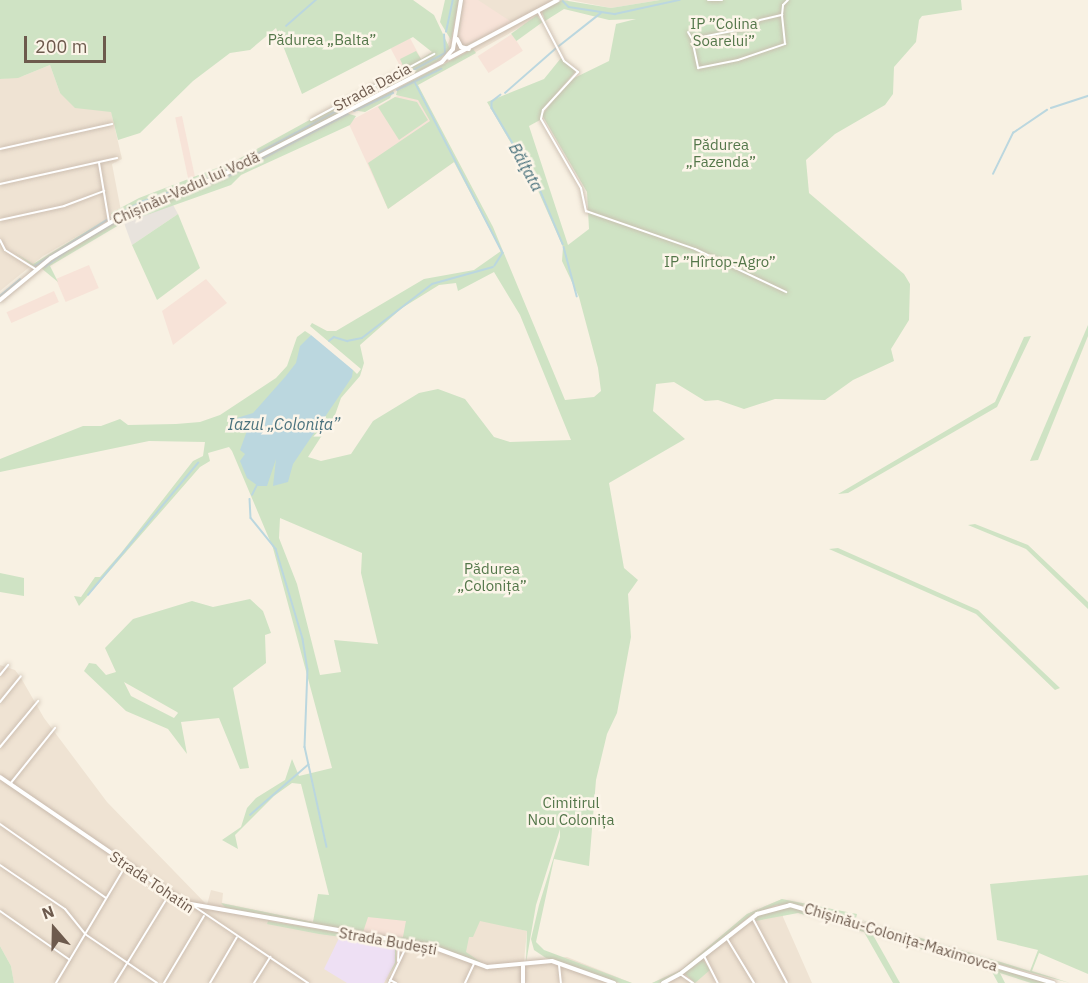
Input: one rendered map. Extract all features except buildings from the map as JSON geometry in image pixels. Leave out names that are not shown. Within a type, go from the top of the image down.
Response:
[{"type":"street","points":[[445,59],[456,36],[461,0]]},
{"type":"street","name":"Chișinău-Vadul lui Vodă","points":[[0,300],[36,270],[109,223],[151,202],[223,176],[445,59],[470,49],[558,0]]},
{"type":"street","points":[[708,0],[722,0]]},
{"type":"street","points":[[688,32],[692,39],[698,68],[738,60],[785,44],[782,15],[783,5],[788,0]]},
{"type":"street","points":[[538,11],[564,61],[578,72],[543,110],[541,119],[581,188],[586,211],[686,245],[786,292]]},
{"type":"street","points":[[692,39],[782,15]]},
{"type":"street","points":[[456,36],[460,46],[470,49]]},
{"type":"street","name":"Strada Dacia","points":[[311,120],[434,54]]},
{"type":"street","points":[[0,149],[111,124]]},
{"type":"street","points":[[0,184],[117,158]]},
{"type":"street","points":[[99,162],[109,223]]},
{"type":"street","points":[[0,220],[64,206],[104,191]]},
{"type":"street","points":[[0,240],[4,250],[36,270]]},
{"type":"street","points":[[0,252],[4,250]]},
{"type":"street","points":[[0,675],[8,665]]},
{"type":"street","points":[[0,702],[21,676]]},
{"type":"street","points":[[0,747],[38,701]]},
{"type":"street","points":[[10,784],[55,728]]},
{"type":"street","name":"Strada Tohatin","points":[[0,777],[169,895],[192,905],[204,916],[308,983]]},
{"type":"street","points":[[0,824],[106,898]]},
{"type":"street","points":[[0,865],[65,909],[85,934],[157,983]]},
{"type":"street","points":[[56,983],[126,866]]},
{"type":"street","points":[[115,983],[169,895]]},
{"type":"street","name":"Strada Budești","points":[[192,905],[437,948],[493,968],[523,966],[543,961],[558,962],[614,983]]},
{"type":"street","name":"Chișinău-Colonița-Maximovca","points":[[751,917],[782,905],[807,907],[1054,983]]},
{"type":"street","points":[[0,911],[70,960]]},
{"type":"street","points":[[164,983],[204,916]]},
{"type":"street","points":[[663,983],[669,982],[704,956],[751,917],[787,983]]},
{"type":"street","points":[[210,983],[237,937]]},
{"type":"street","points":[[726,937],[754,983]]},
{"type":"street","points":[[398,964],[399,941]]},
{"type":"street","points":[[396,983],[389,981],[408,943]]},
{"type":"street","points":[[704,956],[718,983]]},
{"type":"street","points":[[254,983],[270,957]]},
{"type":"street","points":[[558,962],[561,983]]},
{"type":"street","points":[[465,983],[475,963]]},
{"type":"street","points":[[523,966],[523,983]]},
{"type":"street","points":[[680,974],[693,983]]},
{"type":"street","points":[[300,983],[302,979]]},
{"type":"shaded area","points":[[457,0],[569,0],[447,68],[443,54],[449,41]]},
{"type":"shaded area","points":[[464,0],[478,0],[513,23],[464,45],[459,38]]},
{"type":"shaded area","points":[[570,0],[660,0],[611,8]]},
{"type":"shaded area","points":[[512,34],[523,51],[489,73],[478,56]]},
{"type":"shaded area","points":[[410,38],[421,59],[402,70],[391,48]]},
{"type":"shaded area","points":[[50,65],[60,93],[111,111],[122,159],[112,164],[121,211],[43,256],[0,291],[0,79],[23,76]]},
{"type":"shaded area","points":[[412,88],[454,162],[388,209],[348,122]]},
{"type":"shaded area","points":[[182,116],[195,178],[188,179],[175,117]]},
{"type":"shaded area","points":[[172,203],[178,214],[132,245],[124,223]]},
{"type":"shaded area","points":[[89,265],[99,288],[66,302],[56,279]]},
{"type":"shaded area","points":[[206,279],[227,303],[173,345],[162,311]]},
{"type":"shaded area","points":[[54,291],[59,302],[11,323],[6,312]]},
{"type":"shaded area","points":[[0,665],[15,670],[44,718],[107,802],[207,905],[211,890],[223,893],[222,903],[313,922],[373,894],[527,931],[524,961],[567,957],[632,983],[14,983],[11,966],[0,946]]},
{"type":"shaded area","points":[[782,899],[783,917],[812,983],[652,983],[682,969],[747,914]]},
{"type":"shaded area","points":[[368,917],[406,921],[403,938],[363,932]]},
{"type":"shaded area","points":[[340,936],[396,944],[395,963],[384,983],[347,983],[324,969]]},
{"type":"green space","name":"Pădurea „Balta”","points":[[0,0],[413,0],[434,15],[450,49],[438,61],[228,172],[112,219],[111,213],[139,198],[235,161],[404,68],[400,59],[416,51],[421,59],[432,52],[413,37],[302,94],[276,28],[250,50],[230,53],[193,81],[140,133],[118,140],[111,112],[75,108],[60,93],[50,65],[18,78],[0,79]]},
{"type":"green space","points":[[445,0],[459,0],[451,40],[440,22]]},
{"type":"green space","points":[[562,0],[611,8],[660,0],[961,0],[962,10],[922,16],[919,20],[916,42],[894,67],[893,94],[885,105],[835,134],[806,160],[809,193],[904,274],[910,284],[909,320],[891,349],[894,361],[853,380],[825,400],[775,399],[744,409],[718,400],[705,401],[674,382],[656,384],[653,411],[685,439],[609,483],[624,568],[638,580],[628,594],[631,637],[617,713],[607,734],[596,780],[589,866],[554,859],[536,942],[544,950],[632,983],[620,983],[546,958],[534,950],[531,939],[560,837],[560,829],[536,905],[526,963],[527,931],[480,921],[473,937],[469,937],[466,952],[485,965],[432,945],[379,937],[403,937],[406,921],[368,917],[363,932],[377,937],[228,910],[221,903],[313,922],[318,894],[329,895],[301,784],[292,783],[274,796],[235,835],[238,849],[222,840],[241,827],[247,808],[256,798],[285,780],[292,759],[299,776],[332,768],[273,548],[232,451],[229,447],[208,453],[210,461],[200,467],[79,606],[74,596],[81,597],[95,577],[100,577],[121,553],[193,461],[203,456],[205,442],[149,441],[0,472],[0,459],[83,426],[101,426],[120,419],[128,425],[176,424],[200,422],[220,415],[276,378],[287,366],[297,337],[305,331],[311,335],[304,345],[327,395],[353,370],[357,374],[361,369],[310,326],[312,323],[327,331],[336,331],[424,279],[474,270],[501,251],[454,162],[388,209],[368,163],[430,121],[418,100],[396,95],[398,88],[473,49],[476,53],[418,85],[493,227],[565,400],[594,397],[601,391],[598,368],[579,297],[562,261],[563,247],[536,186],[487,102],[544,79],[561,58],[576,71],[543,109],[540,120],[529,126],[568,245],[589,229],[587,192],[542,115],[568,81],[609,61],[616,24],[636,19],[609,20],[564,9],[545,21],[542,11]],"holes":[[[494,272],[520,315],[571,440],[510,442],[494,437],[465,399],[438,389],[419,393],[373,421],[351,454],[321,461],[308,457],[335,415],[341,398],[360,376],[364,363],[360,345],[402,308],[439,285],[456,283],[458,291]],[[280,518],[362,553],[361,573],[378,644],[334,640],[341,672],[320,675],[297,584],[279,538]]]},
{"type":"green space","points":[[537,15],[542,22],[516,41],[511,34]]},
{"type":"green space","points":[[394,90],[390,98],[365,112],[352,110]]},
{"type":"green space","points":[[395,97],[417,102],[428,120],[399,140],[378,107]]},
{"type":"green space","points":[[346,113],[356,116],[350,125],[241,175],[231,185],[124,223],[121,218],[221,178]]},
{"type":"green space","points":[[178,214],[200,268],[157,300],[132,245]]},
{"type":"green space","points":[[108,218],[37,267],[14,252],[33,264]]},
{"type":"green space","points":[[117,220],[119,225],[50,266],[58,282],[41,268]]},
{"type":"green space","points":[[1088,325],[1088,336],[1038,460],[1030,461]]},
{"type":"green space","points":[[1031,336],[997,407],[848,493],[838,494],[995,402],[1024,337]]},
{"type":"green space","points":[[975,524],[1028,545],[1088,602],[1088,609],[1026,549],[968,525]]},
{"type":"green space","points":[[838,548],[978,610],[1060,688],[1055,690],[976,614],[829,549]]},
{"type":"green space","points":[[0,573],[24,578],[24,596],[0,592]]},
{"type":"green space","points":[[250,599],[263,611],[271,633],[265,635],[266,663],[233,688],[249,768],[240,769],[219,718],[181,722],[187,754],[168,729],[126,711],[84,671],[89,663],[96,664],[106,675],[116,672],[105,648],[133,619],[192,601],[213,607]],"holes":[[[124,682],[178,713],[174,718],[131,696]]]},
{"type":"green space","points":[[1088,875],[1088,974],[1039,953],[1032,971],[1070,983],[961,954],[858,919],[1030,971],[1038,950],[997,940],[990,884]]},
{"type":"green space","points":[[782,899],[857,914],[856,918],[794,904],[776,905],[750,916],[681,972],[668,980],[652,983],[681,970],[747,914]]},
{"type":"green space","points":[[791,906],[1050,983],[1031,983],[1000,973],[1005,983],[998,983],[991,970],[873,935],[900,983],[893,983],[864,932],[798,913],[756,921],[754,917]]},
{"type":"green space","points":[[268,921],[396,942],[396,964],[388,976],[395,963],[395,944],[319,934],[267,924]]},
{"type":"green space","points":[[0,946],[11,966],[14,983],[0,983]]},
{"type":"green space","points":[[702,958],[710,970],[695,983],[684,973]]},
{"type":"water","name":"Iazul „Colonița”","points":[[311,335],[353,370],[352,377],[293,464],[288,482],[273,486],[276,459],[267,486],[258,486],[247,478],[240,461],[245,454],[240,450],[248,428],[237,418],[253,413],[296,363],[300,346]]},
{"type":"waterway","points":[[286,26],[316,0]]},
{"type":"waterway","points":[[446,32],[453,0]]},
{"type":"waterway","name":"Bălţata","points":[[563,1],[569,7],[615,14],[679,0]]},
{"type":"waterway","name":"Bălţata","points":[[559,46],[601,13]]},
{"type":"waterway","points":[[408,73],[445,53],[444,35]]},
{"type":"waterway","name":"Bălţata","points":[[505,93],[555,49]]},
{"type":"waterway","points":[[397,90],[441,69]]},
{"type":"waterway","points":[[234,166],[404,75]]},
{"type":"waterway","points":[[415,82],[503,253],[495,266]]},
{"type":"waterway","points":[[354,111],[393,93]]},
{"type":"waterway","name":"Bălţata","points":[[501,95],[492,102],[492,108],[539,187],[563,244]]},
{"type":"waterway","points":[[1051,108],[1088,96]]},
{"type":"waterway","points":[[993,174],[1013,133],[1047,110]]},
{"type":"waterway","points":[[175,197],[227,177],[348,114]]},
{"type":"waterway","points":[[197,183],[230,169]]},
{"type":"waterway","points":[[111,218],[141,202],[193,184]]},
{"type":"waterway","points":[[122,219],[132,214]]},
{"type":"waterway","points":[[35,266],[107,220]]},
{"type":"waterway","points":[[83,241],[118,221]]},
{"type":"waterway","name":"Bălţata","points":[[564,247],[577,296]]},
{"type":"waterway","points":[[45,267],[68,250]]},
{"type":"waterway","points":[[329,341],[334,337],[347,341],[362,338],[432,284],[493,267]]},
{"type":"waterway","points":[[0,296],[20,279]]},
{"type":"waterway","points":[[88,595],[198,463]]},
{"type":"waterway","points":[[252,495],[257,485]]},
{"type":"waterway","points":[[250,499],[251,518],[276,549],[303,639],[308,669],[305,747],[327,847]]},
{"type":"waterway","points":[[250,815],[308,765]]},
{"type":"park label","name":"IP ”Colina Soarelui”","points":[[724,32]]},
{"type":"park label","name":"Pădurea „Fazenda”","points":[[721,152]]},
{"type":"park label","name":"IP ”Hîrtop-Agro”","points":[[720,262]]},
{"type":"park label","name":"Pădurea „Colonița”","points":[[492,576]]},
{"type":"park label","name":"Cimitirul Nou Colonița","points":[[571,810]]}]
